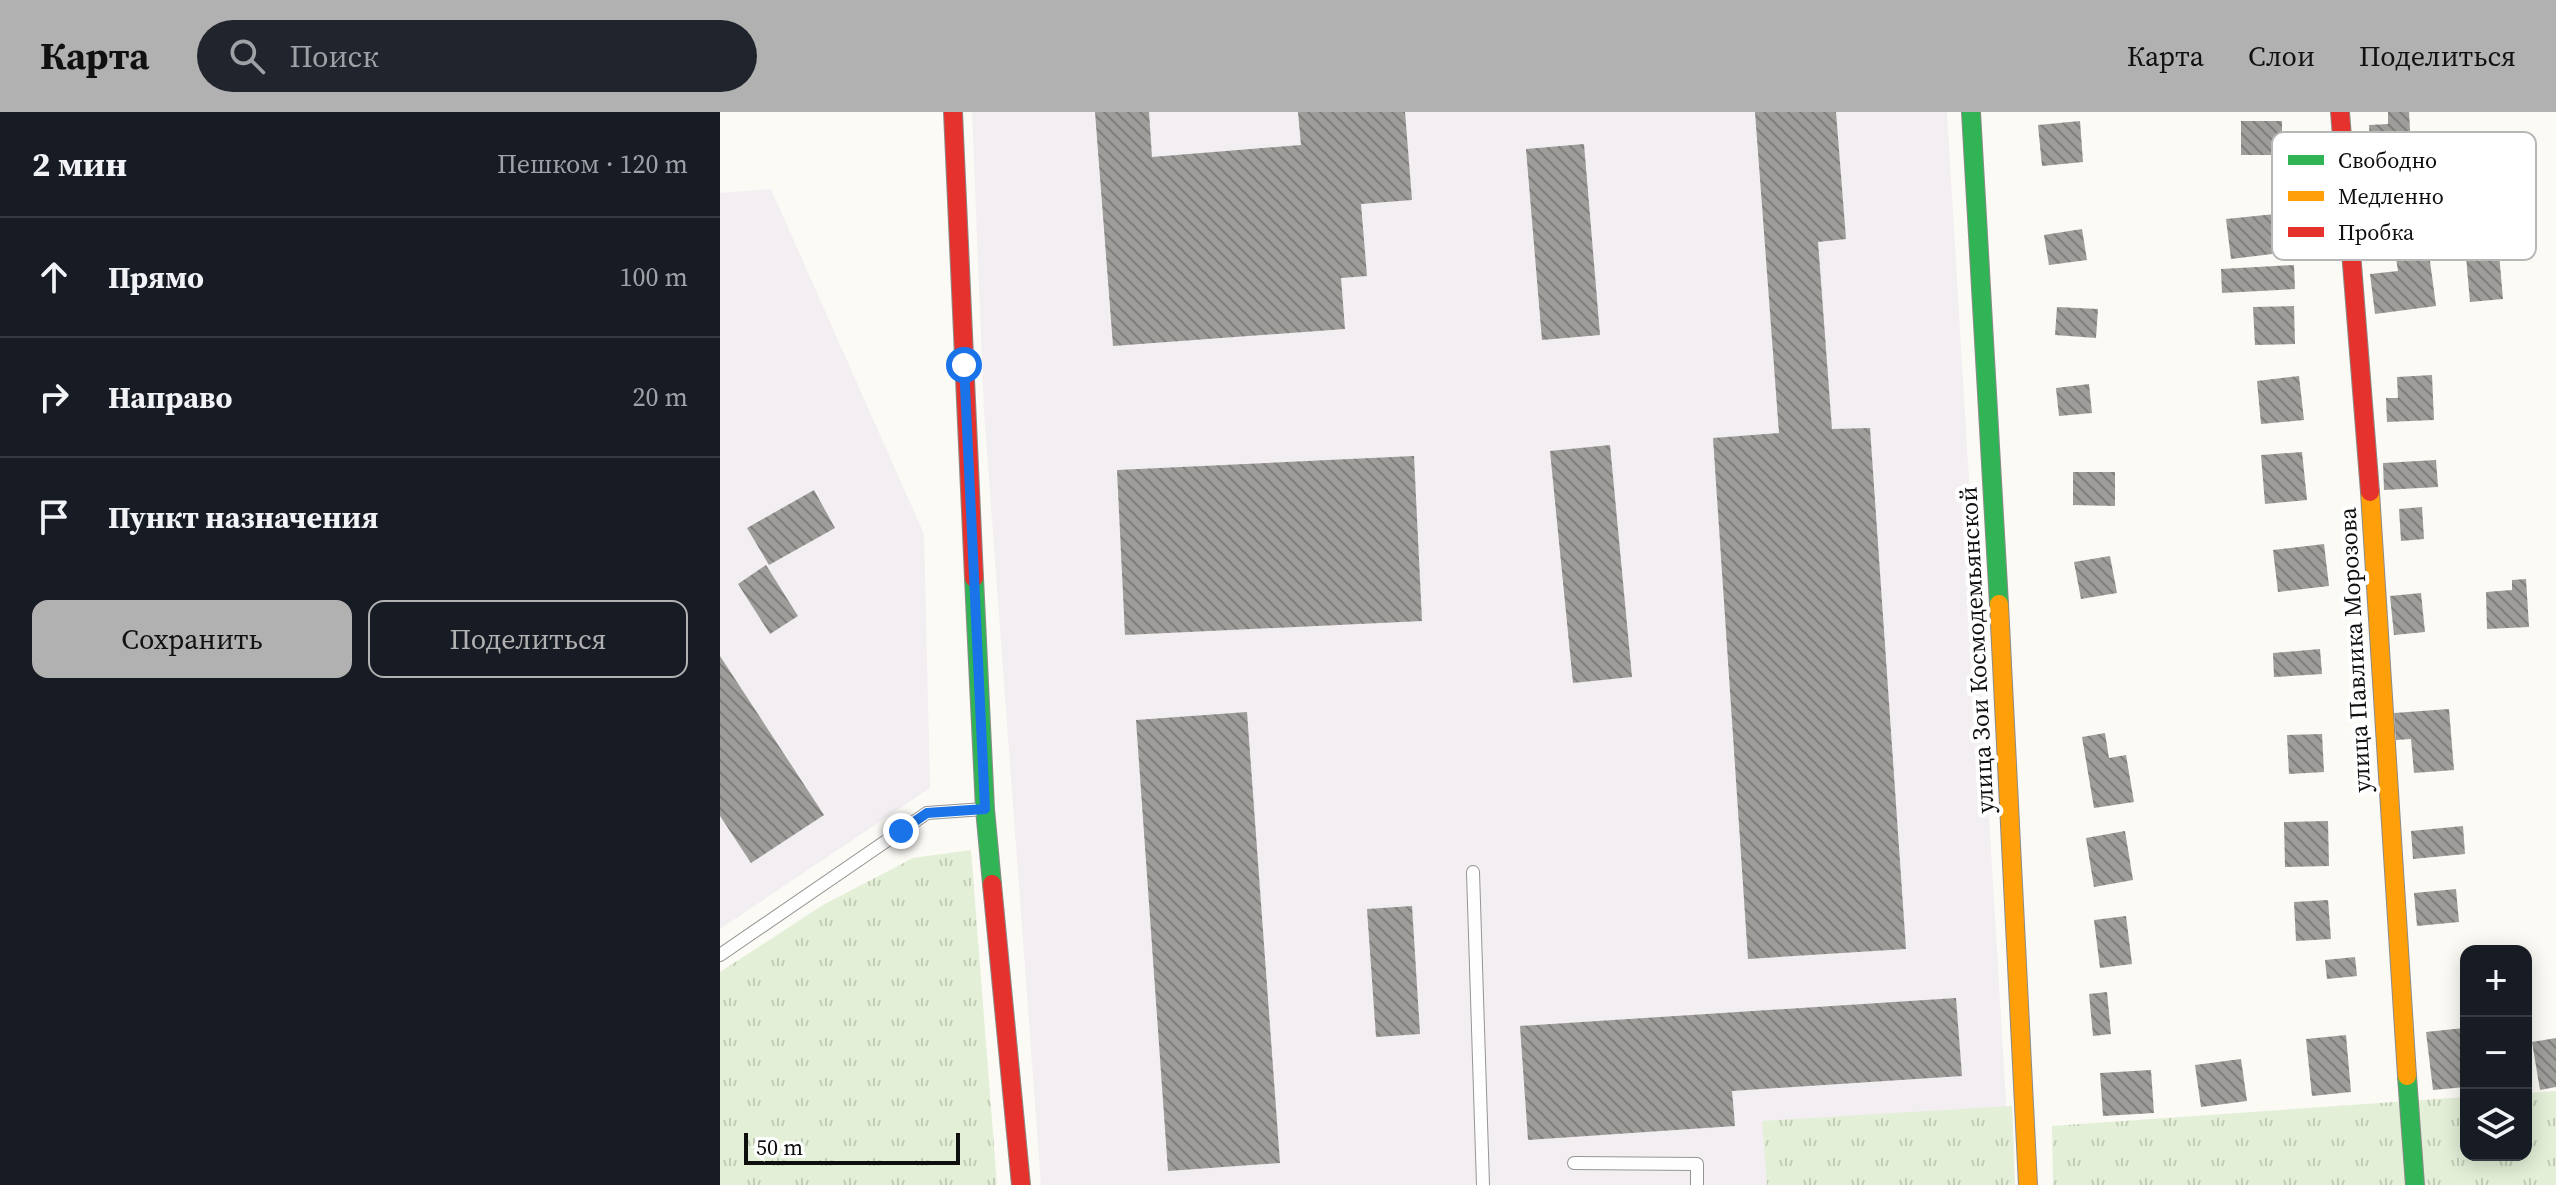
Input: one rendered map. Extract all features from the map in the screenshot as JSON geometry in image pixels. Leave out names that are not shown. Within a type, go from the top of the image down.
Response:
[{"type":"street","points":[[953,112],[985,809],[1021,1185]]},
{"type":"street","name":"улица Зои Космодемьянской","points":[[1971,112],[2028,1185]]},
{"type":"street","name":"улица Павлика Морозова","points":[[2340,112],[2342,132]]},
{"type":"street","name":"улица Павлика Морозова","points":[[2354,260],[2415,1185]]},
{"type":"lane","points":[[720,955],[927,813],[985,809]]},
{"type":"lane","points":[[1473,872],[1483,1185]]},
{"type":"lane","points":[[1574,1163],[1697,1164],[1697,1185]]},
{"type":"shaded area","points":[[972,112],[1947,112],[2011,1185],[1041,1185],[984,411]]},
{"type":"shaded area","points":[[771,189],[924,534],[930,788],[720,929],[720,193]]},
{"type":"green space","points":[[971,850],[997,1185],[720,1185],[720,972],[823,905],[913,858]]},
{"type":"green space","points":[[2556,1091],[2556,1185],[2053,1185],[2052,1126],[2460,1097],[2460,1161],[2532,1161],[2532,1093]]},
{"type":"green space","points":[[2012,1106],[2015,1185],[1767,1185],[1762,1121]]},
{"type":"building","points":[[1095,112],[1149,112],[1152,157],[1301,145],[1298,112],[1405,112],[1412,200],[1361,204],[1367,276],[1341,278],[1345,329],[1113,346]]},
{"type":"building","points":[[1755,112],[1836,112],[1846,239],[1818,242],[1832,429],[1870,428],[1906,949],[1748,959],[1713,438],[1779,433]]},
{"type":"building","points":[[2388,112],[2409,112],[2410,132],[2369,132],[2369,125],[2388,124]]},
{"type":"building","points":[[2080,121],[2083,162],[2042,166],[2038,125]]},
{"type":"building","points":[[2241,121],[2282,121],[2282,132],[2272,132],[2272,155],[2241,155]]},
{"type":"building","points":[[1584,144],[1600,335],[1542,340],[1526,149]]},
{"type":"building","points":[[2272,214],[2272,254],[2231,259],[2226,219]]},
{"type":"building","points":[[2082,229],[2087,260],[2049,265],[2044,235]]},
{"type":"building","points":[[2396,260],[2430,260],[2436,306],[2375,314],[2370,274],[2398,271]]},
{"type":"building","points":[[2466,260],[2500,260],[2503,299],[2470,302]]},
{"type":"building","points":[[2294,265],[2295,289],[2222,293],[2221,269]]},
{"type":"building","points":[[2294,306],[2295,344],[2255,345],[2253,307]]},
{"type":"building","points":[[2057,307],[2098,309],[2096,338],[2055,335]]},
{"type":"building","points":[[2432,375],[2434,420],[2387,422],[2386,398],[2398,398],[2397,377]]},
{"type":"building","points":[[2299,376],[2304,420],[2261,424],[2257,381]]},
{"type":"building","points":[[2089,384],[2092,413],[2059,416],[2056,388]]},
{"type":"building","points":[[1610,445],[1632,677],[1573,683],[1550,451]]},
{"type":"building","points":[[2302,452],[2307,500],[2265,504],[2261,455]]},
{"type":"building","points":[[1414,456],[1422,621],[1125,635],[1117,470]]},
{"type":"building","points":[[2436,460],[2438,487],[2384,490],[2383,463]]},
{"type":"building","points":[[2073,472],[2115,472],[2115,506],[2073,505]]},
{"type":"building","points":[[814,490],[835,528],[769,565],[747,528]]},
{"type":"building","points":[[2422,507],[2424,539],[2401,541],[2399,509]]},
{"type":"building","points":[[2324,544],[2329,586],[2278,592],[2273,550]]},
{"type":"building","points":[[2110,556],[2117,593],[2081,599],[2074,562]]},
{"type":"building","points":[[766,565],[798,616],[770,634],[738,584]]},
{"type":"building","points":[[2526,579],[2529,627],[2487,629],[2486,592],[2512,590],[2512,580]]},
{"type":"building","points":[[2421,593],[2425,632],[2394,635],[2390,596]]},
{"type":"building","points":[[2320,649],[2322,674],[2274,677],[2273,653]]},
{"type":"building","points":[[720,656],[824,815],[751,863],[720,816]]},
{"type":"building","points":[[2449,709],[2454,770],[2414,773],[2411,739],[2396,740],[2394,713]]},
{"type":"building","points":[[1247,712],[1280,1163],[1168,1171],[1136,720]]},
{"type":"building","points":[[2105,733],[2109,758],[2126,755],[2134,802],[2094,808],[2082,737]]},
{"type":"building","points":[[2322,734],[2324,772],[2289,774],[2287,735]]},
{"type":"building","points":[[2328,821],[2329,866],[2285,867],[2284,822]]},
{"type":"building","points":[[2463,826],[2465,854],[2413,859],[2411,831]]},
{"type":"building","points":[[2125,831],[2133,880],[2094,887],[2086,838]]},
{"type":"building","points":[[2456,889],[2459,922],[2417,926],[2414,893]]},
{"type":"building","points":[[2328,900],[2331,939],[2296,941],[2294,902]]},
{"type":"building","points":[[1412,906],[1420,1034],[1376,1037],[1367,909]]},
{"type":"building","points":[[2126,916],[2132,964],[2100,968],[2094,920]]},
{"type":"building","points":[[2355,957],[2357,976],[2327,979],[2325,960]]},
{"type":"building","points":[[2107,992],[2111,1034],[2093,1036],[2089,994]]},
{"type":"building","points":[[1956,998],[1962,1076],[1732,1091],[1735,1126],[1528,1140],[1520,1026]]},
{"type":"building","points":[[2460,1028],[2460,1088],[2433,1090],[2426,1032]]},
{"type":"building","points":[[2346,1035],[2351,1092],[2312,1096],[2306,1039]]},
{"type":"building","points":[[2556,1038],[2556,1087],[2540,1090],[2532,1042]]},
{"type":"building","points":[[2241,1059],[2247,1101],[2201,1107],[2195,1065]]},
{"type":"building","points":[[2151,1070],[2154,1113],[2103,1116],[2100,1073]]},
{"type":"traffic: fast","points":[[1971,112],[1999,604]]},
{"type":"traffic: fast","points":[[974,578],[985,809],[992,884]]},
{"type":"traffic: fast","points":[[2407,1076],[2415,1185]]},
{"type":"traffic: slow","points":[[2370,492],[2407,1076]]},
{"type":"traffic: slow","points":[[1999,604],[2028,1185]]},
{"type":"traffic: jam","points":[[953,112],[974,578]]},
{"type":"traffic: jam","points":[[2340,112],[2342,132]]},
{"type":"traffic: jam","points":[[2352,260],[2370,492]]},
{"type":"traffic: jam","points":[[992,884],[1021,1185]]},
{"type":"route","points":[[901,831],[927,813],[985,809],[964,365]]}]
